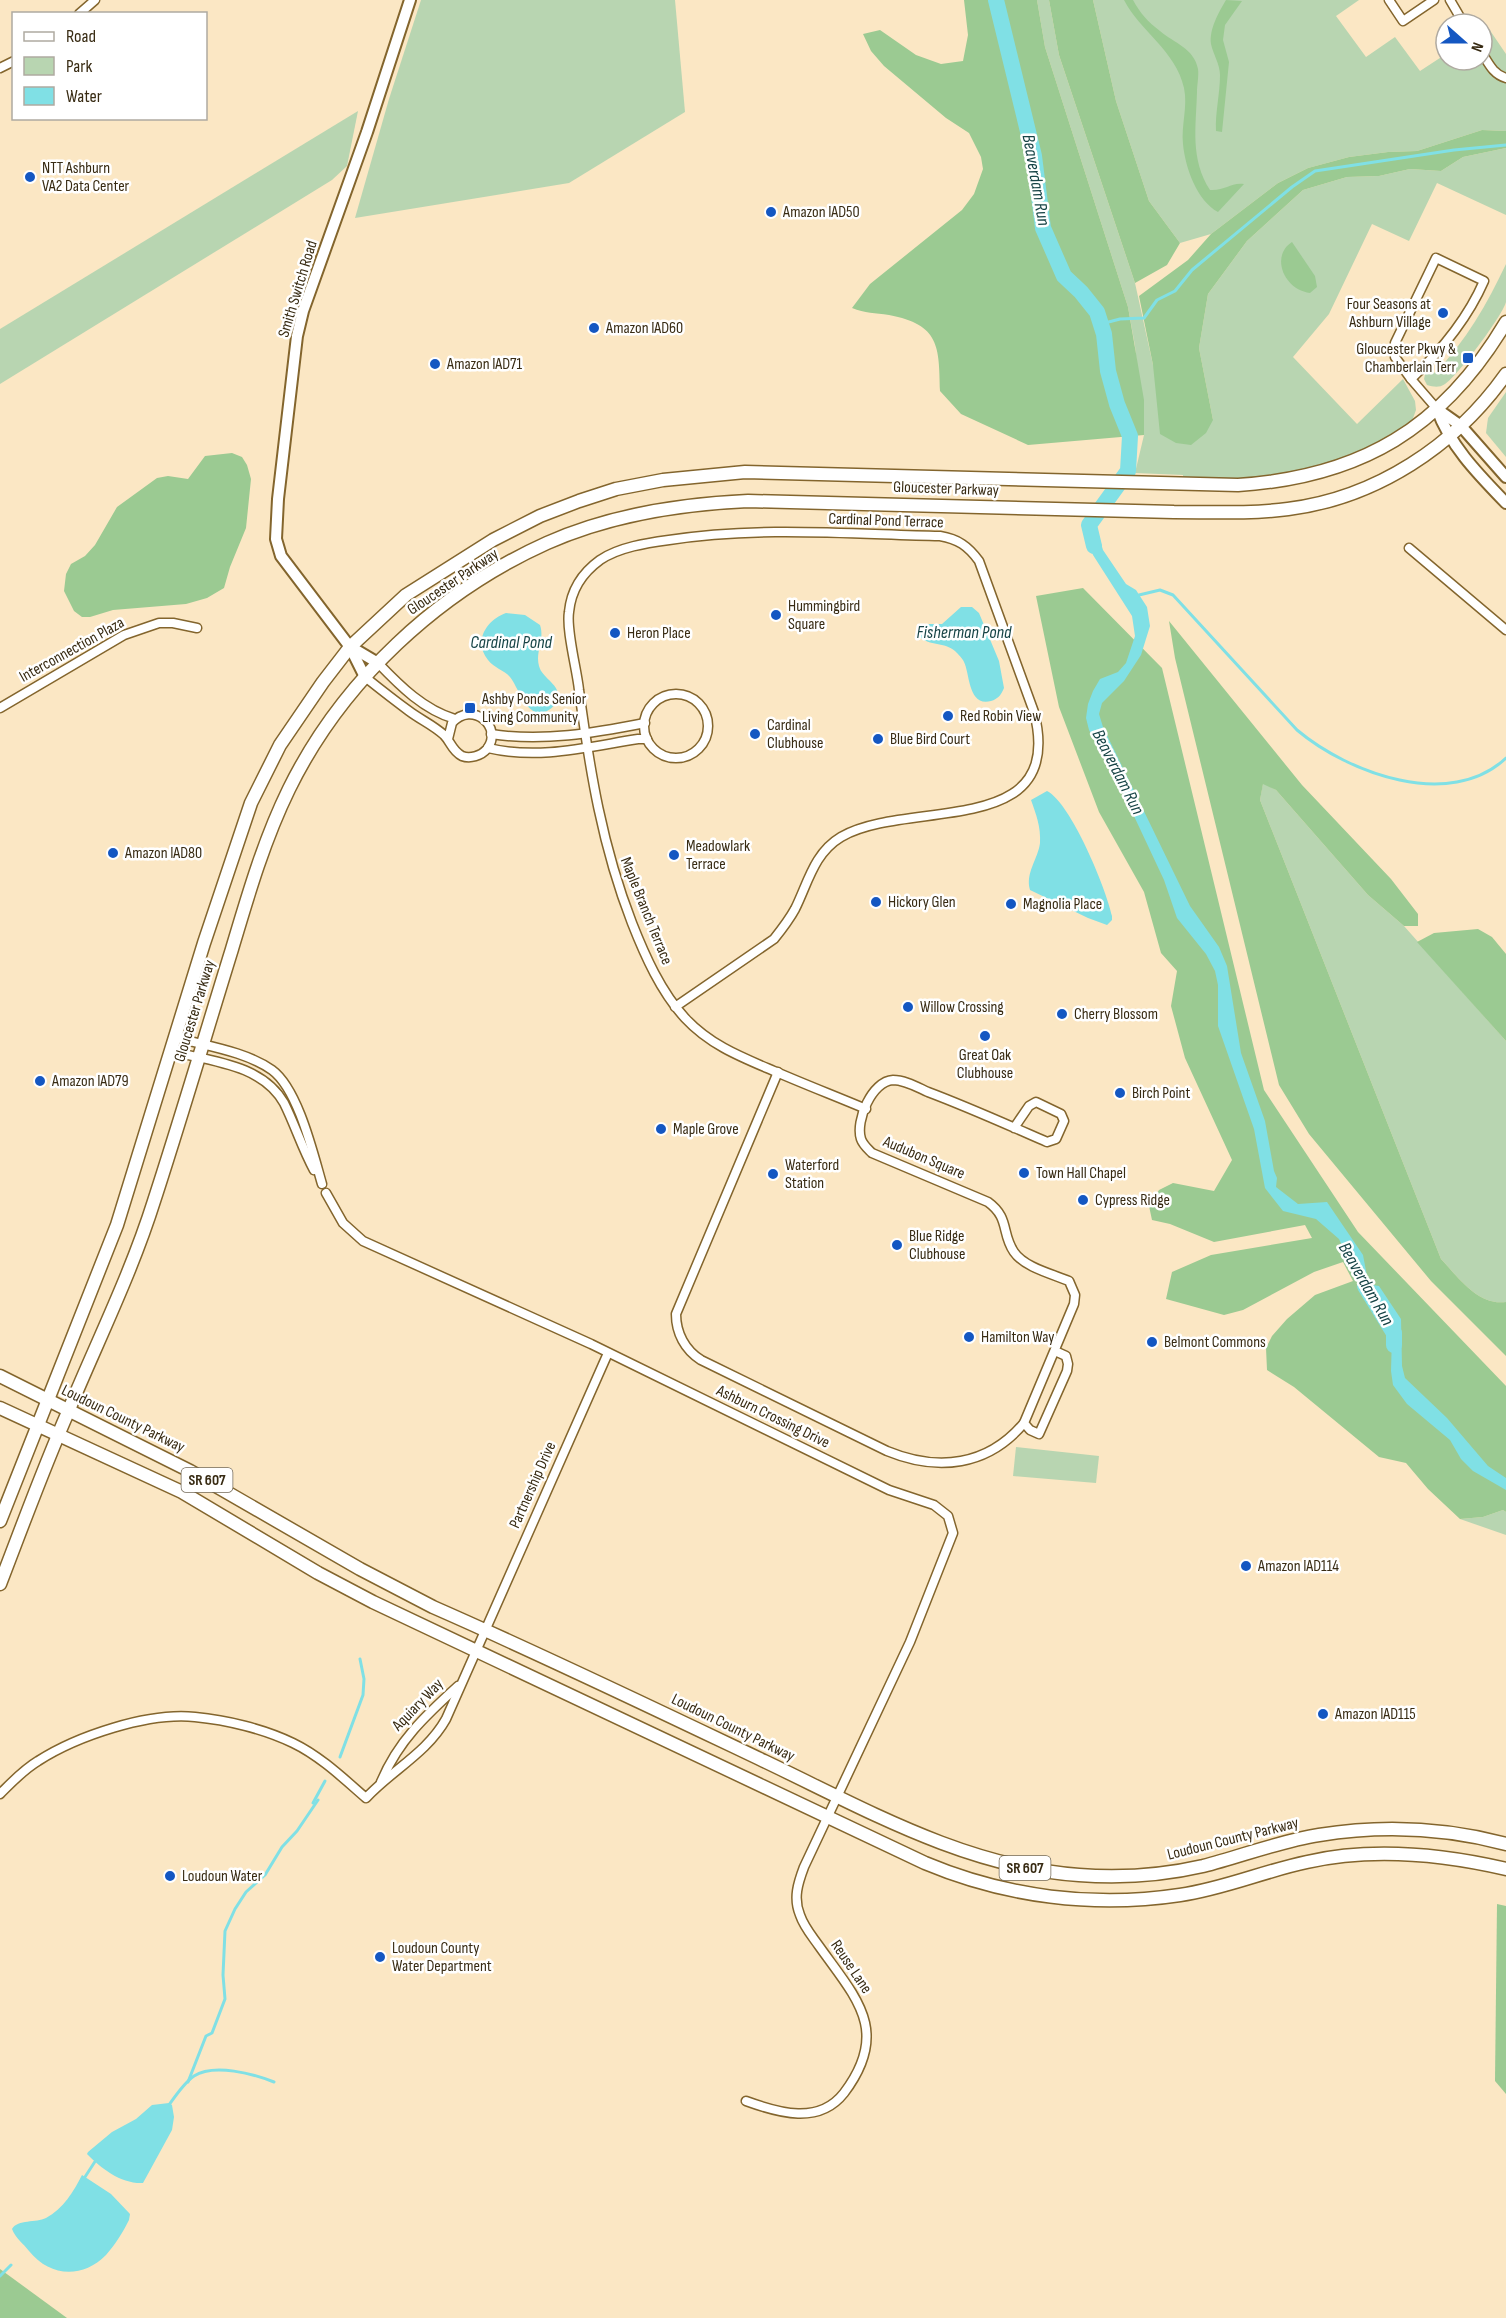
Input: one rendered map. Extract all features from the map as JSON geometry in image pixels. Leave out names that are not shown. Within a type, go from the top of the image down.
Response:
[{"type":"main road","name":"Gloucester Parkway","points":[[0,1521],[117,1225],[227,870],[251,803],[292,726],[322,682],[350,647],[406,595],[493,540],[540,516],[616,489],[663,480],[745,472],[1247,485],[1316,475],[1386,445],[1419,424],[1437,409],[1475,369],[1506,322]]},
{"type":"main road","name":"Gloucester Parkway","points":[[0,1584],[58,1434],[136,1252],[246,901],[277,813],[319,737],[365,677],[410,631],[447,602],[512,561],[549,542],[640,513],[712,502],[1174,512],[1280,510],[1338,498],[1387,478],[1449,437],[1506,374]]},
{"type":"main road","name":"Loudoun County Parkway","points":[[0,1376],[190,1470],[360,1569],[433,1607],[919,1834],[968,1854],[1016,1866],[1080,1875],[1129,1875],[1199,1867],[1295,1840],[1356,1831],[1386,1829],[1430,1831],[1506,1844]]},
{"type":"main road","name":"SR 607","points":[[0,1408],[182,1492],[341,1586],[925,1863],[962,1877],[1019,1892],[1083,1900],[1123,1901],[1182,1895],[1309,1861],[1347,1856],[1413,1854],[1472,1861],[1506,1869]]},
{"type":"street","points":[[81,12],[95,0]]},
{"type":"street","name":"Smith Switch Road","points":[[365,677],[350,647],[281,556],[276,539],[278,499],[294,352],[303,311],[367,132],[410,0]]},
{"type":"street","points":[[1389,0],[1403,21],[1434,0]]},
{"type":"street","points":[[1411,379],[1445,345],[1472,305],[1484,281],[1436,258],[1395,343],[1395,357],[1411,379],[1437,409],[1461,426],[1506,477]]},
{"type":"street","points":[[1437,409],[1449,437],[1506,503]]},
{"type":"street","name":"Cardinal Pond Terrace","points":[[586,748],[568,615],[578,582],[588,570],[609,554],[648,543],[702,534],[746,532],[953,538],[964,544],[979,561],[1034,712],[1040,732],[1035,765],[1030,776],[1017,791],[1004,800],[988,806],[859,829],[840,837],[816,862],[786,926],[774,939],[675,1007]]},
{"type":"street","points":[[1409,548],[1506,630]]},
{"type":"street","name":"Interconnection Plaza","points":[[0,708],[124,635],[159,623],[173,623],[197,628]]},
{"type":"street","name":"Smith Switch Road","points":[[350,647],[378,663]]},
{"type":"street","points":[[378,663],[425,704],[440,714],[455,719]]},
{"type":"street","points":[[365,677],[448,739],[453,749],[466,757],[477,756],[488,748],[491,734],[489,725],[478,715],[468,714],[455,719],[449,728],[448,739]]},
{"type":"street","points":[[678,694],[696,701],[707,717],[708,726],[702,745],[687,756],[667,757],[659,753],[647,739],[645,723],[652,705],[660,699],[678,694]]},
{"type":"street","points":[[491,734],[529,738],[584,733],[645,723]]},
{"type":"street","points":[[488,748],[525,754],[554,753],[647,739]]},
{"type":"street","name":"Maple Branch Terrace","points":[[586,748],[613,872],[641,947],[675,1007],[709,1040],[723,1048],[866,1109]]},
{"type":"street","points":[[170,1051],[254,1073],[271,1086],[284,1104],[302,1148],[322,1184],[309,1138],[289,1091],[278,1076],[257,1061],[174,1037]]},
{"type":"street","points":[[778,1072],[675,1314],[681,1338],[692,1354],[894,1454],[914,1459],[947,1462],[971,1460],[992,1452],[1003,1445],[1024,1423],[1030,1430],[1040,1434],[1068,1364],[1065,1356],[1055,1351]]},
{"type":"street","name":"Audubon Square","points":[[1014,1128],[1029,1106],[1036,1102],[1061,1114],[1064,1121],[1056,1139],[1047,1142],[1014,1128],[939,1096],[893,1080],[882,1082],[870,1098],[859,1130],[863,1145],[872,1153],[988,1202],[999,1209],[1015,1253],[1023,1261],[1069,1281],[1075,1296],[1074,1304],[1024,1423]]},
{"type":"street","name":"Ashburn Crossing Drive","points":[[326,1193],[343,1223],[363,1241],[608,1353],[889,1490],[934,1505],[948,1516],[953,1533],[910,1642],[838,1796]]},
{"type":"street","name":"Partnership Drive","points":[[486,1630],[608,1353]]},
{"type":"street","name":"Aquiary Way","points":[[0,1794],[17,1776],[38,1761],[106,1729],[160,1718],[194,1717],[224,1722],[273,1735],[293,1743],[326,1764],[366,1798],[381,1782],[418,1755],[439,1731],[486,1630]]},
{"type":"street","name":"Aquiary Way","points":[[381,1782],[388,1764],[410,1731],[460,1683]]},
{"type":"street","name":"Reuse Lane","points":[[746,2102],[792,2114],[819,2110],[843,2094],[859,2067],[864,2053],[867,2026],[861,2008],[803,1923],[797,1906],[796,1896],[801,1877],[838,1796]]},
{"type":"green space","points":[[421,0],[675,0],[685,112],[569,183],[355,218],[389,99]]},
{"type":"green space","points":[[964,0],[1037,0],[1045,47],[1128,307],[1144,400],[1144,435],[1028,445],[961,414],[940,391],[937,350],[927,332],[906,319],[852,308],[870,284],[962,210],[974,194],[983,169],[981,157],[969,133],[946,118],[884,66],[871,51],[863,34],[880,30],[916,55],[941,64],[963,61],[968,35]]},
{"type":"green space","points":[[1037,0],[1049,0],[1059,55],[1135,283],[1153,365],[1213,420],[1199,348],[1208,294],[1247,241],[1303,190],[1347,177],[1379,176],[1410,169],[1441,171],[1463,157],[1506,148],[1506,215],[1437,183],[1409,241],[1372,224],[1329,314],[1293,357],[1357,424],[1403,379],[1415,401],[1416,410],[1412,421],[1365,450],[1300,473],[1251,480],[1183,479],[1183,475],[1135,473],[1144,435],[1135,346],[1128,307],[1045,47]]},
{"type":"green space","points":[[1049,0],[1093,0],[1116,101],[1149,201],[1180,243],[1167,265],[1135,283],[1059,55]]},
{"type":"green space","points":[[1093,0],[1359,0],[1336,16],[1366,57],[1395,37],[1420,71],[1434,62],[1434,72],[1494,72],[1494,36],[1506,54],[1506,131],[1482,130],[1417,151],[1349,157],[1308,168],[1278,183],[1211,234],[1180,243],[1149,201],[1116,101]]},
{"type":"green space","points":[[1124,0],[1133,0],[1148,21],[1188,51],[1196,62],[1198,75],[1196,142],[1199,167],[1210,190],[1244,184],[1218,212],[1198,192],[1186,163],[1183,137],[1185,95],[1180,75],[1166,52],[1139,22]]},
{"type":"green space","points":[[1226,0],[1242,1],[1225,25],[1223,40],[1229,62],[1222,132],[1216,131],[1220,75],[1211,38],[1215,21]]},
{"type":"green space","points":[[358,111],[347,166],[332,180],[0,384],[0,329]]},
{"type":"green space","points":[[1482,130],[1506,131],[1506,148],[1463,157],[1441,171],[1410,169],[1379,176],[1347,177],[1303,190],[1247,241],[1208,294],[1199,348],[1213,420],[1206,433],[1191,445],[1176,443],[1160,434],[1153,365],[1139,296],[1188,260],[1211,234],[1278,183],[1308,168],[1349,157],[1417,151]]},
{"type":"green space","points":[[1292,242],[1315,276],[1317,287],[1310,293],[1293,286],[1283,272],[1282,255],[1285,248]]},
{"type":"green space","points":[[1506,264],[1506,302],[1489,332],[1451,379],[1441,386],[1427,385],[1424,379],[1426,370],[1429,368],[1435,373],[1466,335]]},
{"type":"green space","points":[[1506,392],[1506,457],[1486,433],[1488,418]]},
{"type":"green space","points":[[232,453],[242,457],[251,479],[246,528],[224,588],[207,598],[186,604],[113,610],[90,617],[82,617],[74,611],[64,591],[66,574],[71,564],[85,556],[95,545],[117,507],[157,478],[168,476],[188,479],[205,456]]},
{"type":"green space","points":[[1083,588],[1162,668],[1264,1090],[1358,1232],[1506,1386],[1506,1512],[1503,1510],[1483,1517],[1460,1519],[1428,1489],[1406,1463],[1379,1457],[1294,1387],[1267,1370],[1266,1348],[1272,1336],[1287,1319],[1315,1295],[1353,1281],[1343,1262],[1314,1272],[1243,1310],[1224,1315],[1166,1299],[1172,1272],[1211,1255],[1312,1238],[1305,1225],[1214,1242],[1170,1224],[1152,1220],[1149,1206],[1159,1190],[1173,1183],[1214,1191],[1232,1160],[1185,1058],[1171,1006],[1177,971],[1161,953],[1144,892],[1099,812],[1059,707],[1036,596]]},
{"type":"green space","points":[[1169,621],[1302,785],[1391,879],[1418,914],[1418,926],[1404,926],[1368,895],[1276,790],[1263,784],[1260,800],[1441,1259],[1469,1289],[1478,1295],[1486,1300],[1506,1302],[1506,1356],[1431,1281],[1309,1134],[1279,1085],[1175,658]]},
{"type":"green space","points":[[1263,783],[1276,790],[1368,895],[1404,926],[1506,1041],[1506,1302],[1486,1300],[1478,1295],[1469,1289],[1441,1259],[1260,800]]},
{"type":"green space","points":[[1478,929],[1492,937],[1506,954],[1506,1041],[1417,942],[1434,933]]},
{"type":"green space","points":[[1016,1447],[1099,1456],[1096,1483],[1013,1476]]},
{"type":"green space","points":[[1503,1510],[1506,1512],[1506,1535],[1460,1519],[1483,1517]]},
{"type":"green space","points":[[1497,1904],[1506,1906],[1506,2094],[1495,2081]]},
{"type":"green space","points":[[0,2269],[67,2318],[0,2318]]},
{"type":"water","points":[[1089,525],[1097,530],[1103,550],[1126,584],[1136,590],[1147,607],[1150,626],[1141,655],[1124,681],[1102,703],[1099,714],[1103,727],[1190,906],[1219,947],[1227,966],[1241,1053],[1265,1121],[1277,1178],[1276,1187],[1298,1204],[1327,1202],[1363,1255],[1367,1276],[1372,1285],[1379,1286],[1401,1319],[1402,1366],[1405,1378],[1447,1418],[1488,1466],[1506,1478],[1506,1490],[1473,1471],[1461,1459],[1450,1440],[1407,1404],[1393,1385],[1392,1336],[1388,1323],[1359,1283],[1339,1239],[1316,1219],[1283,1211],[1265,1188],[1254,1129],[1218,1026],[1218,985],[1215,971],[1206,954],[1177,918],[1164,880],[1118,782],[1089,730],[1086,718],[1093,691],[1100,679],[1118,672],[1126,663],[1135,636],[1132,616],[1093,555],[1084,528]]},
{"type":"water","name":"Fisherman Pond","points":[[961,607],[972,607],[979,613],[999,661],[1004,688],[996,699],[991,701],[983,702],[974,694],[964,662],[955,651],[920,637],[928,624],[942,624]]},
{"type":"water","name":"Cardinal Pond","points":[[506,613],[525,615],[540,625],[539,666],[558,692],[557,701],[547,711],[540,713],[529,708],[510,677],[490,663],[484,653],[482,639],[484,632],[493,621]]},
{"type":"water","points":[[1047,791],[1056,799],[1077,828],[1095,867],[1112,916],[1112,920],[1107,925],[1030,890],[1030,872],[1040,843],[1038,821],[1031,800]]},
{"type":"water","points":[[169,2103],[172,2105],[174,2117],[172,2130],[143,2183],[127,2181],[112,2174],[87,2154],[112,2132],[136,2119],[152,2105]]},
{"type":"water","points":[[82,2175],[111,2194],[130,2214],[129,2220],[113,2247],[97,2263],[77,2271],[56,2270],[37,2260],[12,2229],[23,2222],[46,2218],[58,2210]]},
{"type":"waterway","name":"Beaverdam Run","points":[[996,0],[1034,156],[1043,228],[1064,276],[1097,312],[1104,334],[1108,371],[1117,404],[1130,436],[1128,471],[1089,525],[1094,546]]},
{"type":"waterway","points":[[1101,324],[1120,319],[1144,318],[1157,300],[1175,291],[1192,270],[1292,187],[1315,171],[1454,150],[1506,145]]},
{"type":"waterway","points":[[1139,595],[1160,590],[1173,595],[1297,730],[1318,746],[1343,760],[1371,772],[1400,780],[1429,784],[1457,782],[1483,774],[1506,758]]},
{"type":"waterway","name":"Beaverdam Run","points":[[1365,1286],[1394,1333],[1394,1345]]},
{"type":"waterway","points":[[340,1757],[363,1695],[364,1679],[360,1659]]},
{"type":"waterway","points":[[313,1803],[325,1781]]},
{"type":"waterway","points":[[188,2082],[206,2036],[212,2033],[225,1999],[223,1975],[225,1931],[235,1909],[246,1892],[265,1875],[282,1847],[297,1831],[318,1800]]},
{"type":"waterway","points":[[169,2105],[180,2089],[202,2072],[234,2071],[274,2082]]},
{"type":"waterway","points":[[83,2180],[96,2160]]},
{"type":"waterway","points":[[0,2276],[11,2265]]},
{"type":"place","name":"NTT Ashburn VA2 Data Center","points":[[30,177]]},
{"type":"place","name":"Amazon IAD50","points":[[771,212]]},
{"type":"place","name":"Four Seasons at Ashburn Village","points":[[1443,313]]},
{"type":"place","name":"Amazon IAD60","points":[[594,328]]},
{"type":"place","name":"Gloucester Pkwy & Chamberlain Terr","points":[[1468,358]]},
{"type":"place","name":"Amazon IAD71","points":[[435,364]]},
{"type":"place","name":"Hummingbird Square","points":[[776,615]]},
{"type":"place","name":"Heron Place","points":[[615,633]]},
{"type":"place","name":"Ashby Ponds Senior Living Community","points":[[470,708]]},
{"type":"place","name":"Red Robin View","points":[[948,716]]},
{"type":"place","name":"Cardinal Clubhouse","points":[[755,734]]},
{"type":"place","name":"Blue Bird Court","points":[[878,739]]},
{"type":"place","name":"Amazon IAD80","points":[[113,853]]},
{"type":"place","name":"Meadowlark Terrace","points":[[674,855]]},
{"type":"place","name":"Hickory Glen","points":[[876,902]]},
{"type":"place","name":"Magnolia Place","points":[[1011,904]]},
{"type":"place","name":"Willow Crossing","points":[[908,1007]]},
{"type":"place","name":"Cherry Blossom","points":[[1062,1014]]},
{"type":"place","name":"Great Oak Clubhouse","points":[[985,1036]]},
{"type":"place","name":"Amazon IAD79","points":[[40,1081]]},
{"type":"place","name":"Birch Point","points":[[1120,1093]]},
{"type":"place","name":"Maple Grove","points":[[661,1129]]},
{"type":"place","name":"Town Hall Chapel","points":[[1024,1173]]},
{"type":"place","name":"Waterford Station","points":[[773,1174]]},
{"type":"place","name":"Cypress Ridge","points":[[1083,1200]]},
{"type":"place","name":"Blue Ridge Clubhouse","points":[[897,1245]]},
{"type":"place","name":"Hamilton Way","points":[[969,1337]]},
{"type":"place","name":"Belmont Commons","points":[[1152,1342]]},
{"type":"place","name":"Amazon IAD114","points":[[1246,1566]]},
{"type":"place","name":"Amazon IAD115","points":[[1323,1714]]},
{"type":"place","name":"Loudoun Water","points":[[170,1876]]},
{"type":"place","name":"Loudoun County Water Department","points":[[380,1957]]}]
